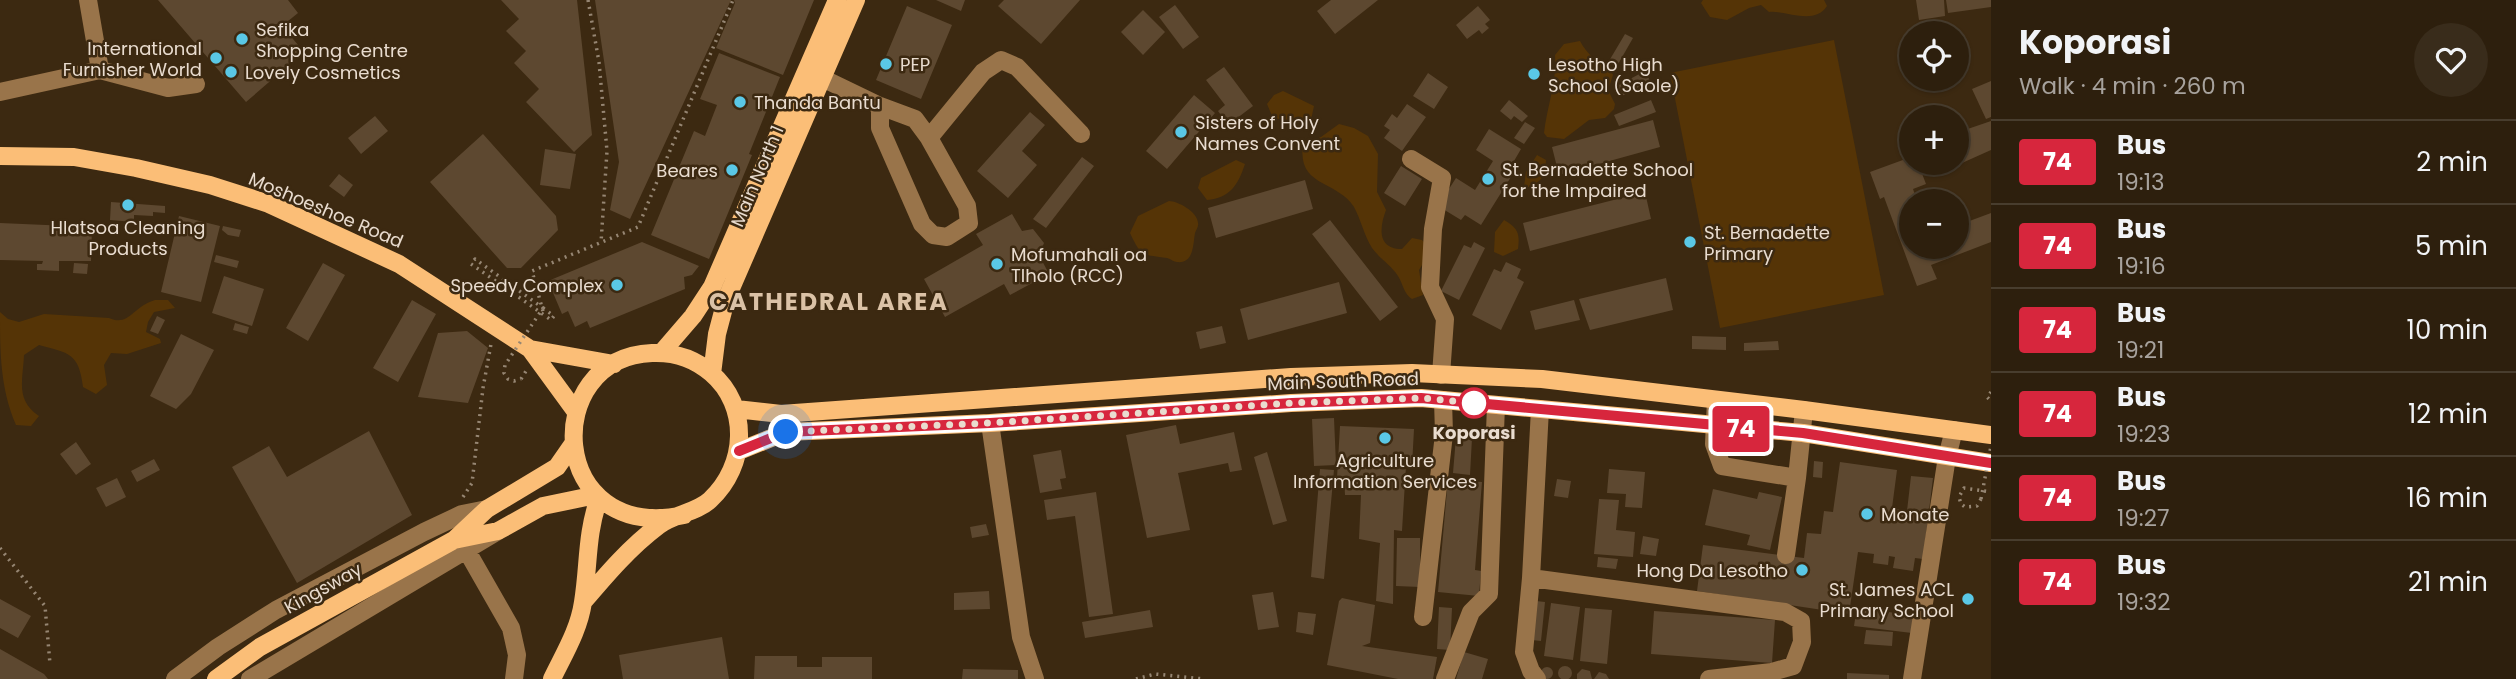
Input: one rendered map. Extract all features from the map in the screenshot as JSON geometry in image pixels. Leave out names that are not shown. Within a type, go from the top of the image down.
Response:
[{"type":"main road","name":"Main North 1","points":[[662,352],[693,316],[712,288],[836,0]]},
{"type":"main road","name":"Main North 1","points":[[712,374],[726,300],[856,0]]},
{"type":"main road","name":"Moshoeshoe Road","points":[[0,156],[74,157],[136,168],[210,185],[269,204],[398,264],[524,357],[576,412]]},
{"type":"main road","points":[[583,601],[638,542],[662,523],[684,515],[709,501],[729,478],[739,451],[740,430],[736,409],[726,390],[712,374],[697,363],[680,356],[662,352],[637,355],[614,364],[597,377],[584,393],[576,412],[573,444],[577,463],[597,502],[639,518],[662,520],[684,515]]},
{"type":"main road","name":"Moshoeshoe Road","points":[[524,357],[614,364]]},
{"type":"main road","name":"Main South Road","points":[[736,409],[781,414],[1291,377],[1441,375],[1542,379],[1991,435]]},
{"type":"main road","name":"Main South Road","points":[[739,451],[786,432],[1421,398],[1803,433],[1991,463]]},
{"type":"main road","name":"Kingsway","points":[[461,546],[487,509],[557,467],[573,444]]},
{"type":"main road","points":[[552,679],[578,625],[597,502]]},
{"type":"main road","name":"Kingsway","points":[[215,679],[260,647],[461,546],[498,531],[543,506],[597,502]]},
{"type":"street","points":[[88,0],[100,70]]},
{"type":"street","points":[[929,138],[983,72],[1001,60],[1017,67],[1081,134]]},
{"type":"street","points":[[0,92],[100,70],[167,88],[197,85]]},
{"type":"street","points":[[822,78],[880,106],[915,119],[929,138],[967,206],[969,223],[947,237],[933,235],[922,224],[880,128],[880,106]]},
{"type":"street","points":[[1410,159],[1442,178],[1433,229],[1430,288],[1446,318],[1441,375]]},
{"type":"street","points":[[1423,617],[1444,434],[1443,400]]},
{"type":"street","points":[[1716,400],[1714,444],[1722,466],[1797,478]]},
{"type":"street","points":[[1445,679],[1471,612],[1489,594],[1496,405]]},
{"type":"street","points":[[1537,679],[1524,652],[1531,578],[1540,409]]},
{"type":"street","points":[[1787,555],[1804,410]]},
{"type":"street","points":[[990,423],[1021,636],[1035,679]]},
{"type":"street","points":[[1912,679],[1947,457],[1954,430]]},
{"type":"street","points":[[175,679],[218,647],[276,610],[424,531],[462,514],[487,509]]},
{"type":"street","points":[[250,679],[461,546],[511,628],[517,655],[514,679]]},
{"type":"street","points":[[1531,578],[1785,612],[1801,621],[1802,642],[1793,666],[1772,672],[1709,679]]},
{"type":"path","points":[[588,0],[599,62],[607,151],[601,243]]},
{"type":"path","points":[[544,315],[533,271],[638,227],[733,0]]},
{"type":"path","points":[[475,258],[544,308],[554,316],[551,320],[471,264],[475,258]]},
{"type":"path","points":[[507,352],[524,357],[526,374],[521,379],[508,379],[504,373],[505,365],[544,308]]},
{"type":"path","points":[[460,502],[472,484],[482,388],[492,340],[499,346]]},
{"type":"path","points":[[1991,392],[1987,397],[1991,401]]},
{"type":"path","points":[[1989,492],[1979,490],[1964,488],[1959,497],[1961,504],[1970,508],[1977,506],[1981,499],[1983,486],[1991,446]]},
{"type":"path","points":[[0,548],[44,606],[50,664]]},
{"type":"path","points":[[1136,679],[1155,674],[1204,679]]},
{"type":"shaded area","points":[[1703,0],[1824,0],[1827,6],[1815,15],[1800,16],[1769,12],[1761,5],[1727,20],[1710,17],[1701,3]]},
{"type":"shaded area","points":[[1834,40],[1884,295],[1720,328],[1670,73]]},
{"type":"shaded area","points":[[1580,41],[1613,75],[1608,90],[1615,104],[1614,109],[1605,118],[1589,120],[1564,139],[1547,137],[1544,133],[1555,55],[1564,44]]},
{"type":"shaded area","points":[[1283,91],[1314,106],[1311,120],[1297,122],[1273,118],[1267,104],[1274,95]]},
{"type":"shaded area","points":[[1339,124],[1368,136],[1378,154],[1377,192],[1386,210],[1382,223],[1384,241],[1394,248],[1402,249],[1412,238],[1422,240],[1429,247],[1427,257],[1419,270],[1423,295],[1412,299],[1409,297],[1395,272],[1372,248],[1354,207],[1347,198],[1320,182],[1306,169],[1303,145],[1321,137]]},
{"type":"shaded area","points":[[1537,155],[1546,160],[1545,174],[1534,187],[1524,187],[1526,172]]},
{"type":"shaded area","points":[[1236,160],[1245,164],[1236,184],[1222,196],[1207,200],[1198,188],[1201,178]]},
{"type":"shaded area","points":[[1169,201],[1187,208],[1197,219],[1192,252],[1183,262],[1140,251],[1130,233],[1138,216]]},
{"type":"shaded area","points":[[1504,220],[1517,232],[1519,243],[1518,249],[1503,256],[1494,252],[1495,232]]},
{"type":"shaded area","points":[[155,300],[168,300],[175,308],[154,312],[148,322],[146,332],[160,339],[161,343],[127,354],[111,353],[104,365],[107,385],[96,394],[83,387],[79,367],[71,356],[39,345],[24,355],[23,396],[31,410],[39,416],[31,426],[16,425],[4,383],[0,312],[8,319],[19,322],[44,314],[121,320]]},
{"type":"building","name":"Sefika Shopping Centre","points":[[158,0],[288,0],[298,13],[282,26],[304,52],[246,102]]},
{"type":"building","points":[[501,0],[577,0],[592,135],[574,152],[526,102],[539,89],[514,63],[526,51],[506,31],[519,19]]},
{"type":"building","points":[[595,0],[731,0],[630,219],[610,210],[619,162]]},
{"type":"building","points":[[734,0],[814,0],[783,75],[716,48]]},
{"type":"building","points":[[936,0],[965,0],[961,11]]},
{"type":"building","points":[[1004,0],[1080,0],[1041,44],[998,6]]},
{"type":"building","points":[[1331,0],[1378,0],[1335,34],[1317,11]]},
{"type":"building","points":[[1916,0],[1944,0],[1945,16],[1919,20]]},
{"type":"building","points":[[1946,0],[1991,0],[1991,7],[1948,13]]},
{"type":"building","points":[[1175,5],[1199,37],[1183,49],[1159,17]]},
{"type":"building","points":[[907,6],[952,25],[921,99],[876,80]]},
{"type":"building","points":[[1478,6],[1490,20],[1485,24],[1489,28],[1482,34],[1479,30],[1467,39],[1456,25]]},
{"type":"building","points":[[1143,10],[1165,32],[1143,55],[1121,32]]},
{"type":"building","points":[[1625,34],[1633,38],[1617,66],[1609,61]]},
{"type":"building","points":[[719,53],[780,77],[749,154],[752,155],[709,259],[651,235],[694,131],[705,136],[717,105],[700,99]]},
{"type":"building","points":[[1224,67],[1253,106],[1228,125],[1218,111],[1225,105],[1206,80]]},
{"type":"building","points":[[1645,71],[1650,81],[1620,97],[1615,87]]},
{"type":"building","points":[[1428,73],[1448,87],[1434,109],[1413,96]]},
{"type":"building","points":[[1991,81],[1991,117],[1986,119],[1972,89]]},
{"type":"building","name":"Sisters of Holy Names Convent","points":[[1194,95],[1215,113],[1167,169],[1146,151]]},
{"type":"building","points":[[1509,100],[1528,116],[1522,122],[1514,116],[1511,120],[1500,111]]},
{"type":"building","points":[[1651,100],[1656,112],[1619,126],[1614,115]]},
{"type":"building","points":[[1407,104],[1426,117],[1402,151],[1384,138],[1390,130],[1384,126],[1392,114],[1397,118]]},
{"type":"building","points":[[1030,112],[1045,125],[1022,151],[1037,165],[1008,198],[977,171]]},
{"type":"building","points":[[375,116],[388,131],[361,154],[348,138]]},
{"type":"building","points":[[1653,120],[1660,147],[1559,175],[1552,147]]},
{"type":"building","points":[[1991,121],[1991,150],[1969,160],[1969,129]]},
{"type":"building","points":[[1525,122],[1535,128],[1524,144],[1514,138]]},
{"type":"building","points":[[1489,129],[1521,149],[1514,161],[1519,164],[1481,225],[1465,215],[1461,220],[1438,206],[1456,178],[1475,190],[1493,161],[1476,150]]},
{"type":"building","points":[[483,134],[556,216],[558,230],[521,268],[507,268],[430,182]]},
{"type":"building","points":[[545,149],[576,154],[570,189],[540,185]]},
{"type":"building","points":[[1082,157],[1094,166],[1046,228],[1033,219]]},
{"type":"building","points":[[1899,161],[1899,175],[1923,175],[1926,184],[1913,189],[1899,189],[1899,237],[1884,197],[1880,199],[1870,172]]},
{"type":"building","points":[[1401,166],[1422,179],[1405,206],[1384,193]]},
{"type":"building","points":[[339,174],[353,185],[344,197],[329,186]]},
{"type":"building","points":[[1305,180],[1313,209],[1216,238],[1208,208]]},
{"type":"building","points":[[1645,192],[1651,219],[1530,251],[1523,223]]},
{"type":"building","points":[[111,202],[165,206],[165,213],[153,212],[153,216],[134,215],[134,222],[110,220]]},
{"type":"building","points":[[1991,213],[1991,242],[1969,250],[1969,221]]},
{"type":"building","name":"Mofumahali oa Tlholo (RCC)","points":[[1012,214],[1022,231],[1033,229],[1044,243],[1039,255],[1049,274],[1010,295],[1004,284],[945,317],[924,279],[983,245],[976,234]]},
{"type":"building","points":[[179,216],[220,226],[201,302],[161,292]]},
{"type":"building","points":[[1330,220],[1398,307],[1380,321],[1312,234]]},
{"type":"building","points":[[0,223],[92,227],[91,261],[59,261],[59,271],[37,270],[37,264],[42,264],[43,261],[0,260]]},
{"type":"building","points":[[223,226],[241,230],[239,237],[228,235],[222,230]]},
{"type":"building","name":"Speedy Complex","points":[[642,242],[699,266],[692,275],[684,277],[685,289],[590,328],[587,321],[575,327],[568,311],[562,314],[548,281]]},
{"type":"building","points":[[1474,242],[1485,248],[1459,300],[1441,291],[1464,245],[1471,248]]},
{"type":"building","points":[[216,255],[239,261],[237,268],[214,262]]},
{"type":"building","points":[[1907,259],[1947,259],[1931,265],[1937,279],[1917,286]]},
{"type":"building","points":[[1506,262],[1521,269],[1517,278],[1524,282],[1501,330],[1472,315],[1494,269],[1501,272]]},
{"type":"building","points":[[74,263],[88,264],[87,274],[73,273]]},
{"type":"building","points":[[323,263],[345,275],[308,341],[286,328]]},
{"type":"building","points":[[224,276],[264,289],[252,326],[212,313]]},
{"type":"building","points":[[1666,278],[1673,310],[1590,330],[1579,299]]},
{"type":"building","points":[[1339,282],[1347,313],[1248,340],[1240,309]]},
{"type":"building","points":[[412,300],[436,314],[398,382],[373,368]]},
{"type":"building","points":[[1574,300],[1580,320],[1535,330],[1530,311]]},
{"type":"building","points":[[157,316],[165,320],[158,334],[150,331]]},
{"type":"building","points":[[235,323],[249,327],[247,334],[233,330]]},
{"type":"building","points":[[1222,326],[1226,343],[1200,349],[1196,332]]},
{"type":"building","points":[[467,331],[488,348],[468,403],[418,397],[438,333]]},
{"type":"building","points":[[181,334],[214,350],[191,394],[176,409],[150,396]]},
{"type":"building","points":[[1692,336],[1726,337],[1726,350],[1692,349]]},
{"type":"building","points":[[1778,341],[1779,350],[1744,351],[1744,343]]},
{"type":"building","points":[[1334,418],[1336,465],[1314,466],[1312,419]]},
{"type":"building","points":[[1176,425],[1180,444],[1234,432],[1242,470],[1230,472],[1228,463],[1178,473],[1190,530],[1147,538],[1126,435]]},
{"type":"building","points":[[1340,426],[1414,429],[1412,466],[1406,466],[1402,531],[1394,530],[1393,604],[1376,601],[1380,543],[1359,539],[1361,495],[1345,495],[1344,477],[1337,478]]},
{"type":"building","points":[[369,431],[412,515],[297,583],[232,467],[269,446],[287,477]]},
{"type":"building","points":[[1456,437],[1472,438],[1470,475],[1453,473]]},
{"type":"building","points":[[76,442],[91,464],[76,475],[60,454]]},
{"type":"building","points":[[1061,450],[1066,478],[1060,479],[1062,489],[1040,493],[1033,455]]},
{"type":"building","points":[[1267,452],[1287,521],[1273,525],[1254,457]]},
{"type":"building","points":[[154,459],[160,470],[137,482],[131,471]]},
{"type":"building","points":[[1814,461],[1823,462],[1822,478],[1813,477]]},
{"type":"building","points":[[1840,462],[1897,470],[1892,508],[1907,511],[1911,476],[1933,478],[1923,559],[1915,558],[1913,571],[1893,568],[1895,557],[1889,556],[1888,565],[1873,563],[1874,554],[1858,552],[1849,614],[1697,591],[1703,545],[1804,558],[1807,533],[1821,534],[1824,511],[1833,512]]},
{"type":"building","points":[[1320,469],[1334,470],[1324,579],[1311,577]]},
{"type":"building","points":[[1609,469],[1645,472],[1642,508],[1625,507],[1626,494],[1607,493]]},
{"type":"building","points":[[117,478],[126,497],[106,507],[96,488]]},
{"type":"building","points":[[1448,479],[1482,482],[1475,570],[1481,571],[1479,596],[1438,592]]},
{"type":"building","points":[[1557,479],[1571,481],[1568,498],[1554,496]]},
{"type":"building","points":[[1713,489],[1757,499],[1759,492],[1782,497],[1770,550],[1747,545],[1750,535],[1705,525]]},
{"type":"building","points":[[1096,492],[1113,614],[1089,617],[1075,516],[1047,520],[1044,500]]},
{"type":"building","points":[[1599,499],[1619,500],[1616,530],[1635,532],[1633,557],[1594,554]]},
{"type":"building","points":[[986,524],[989,535],[972,538],[970,527]]},
{"type":"building","points":[[1643,536],[1659,539],[1656,556],[1640,554]]},
{"type":"building","points":[[1397,538],[1420,538],[1420,587],[1396,586]]},
{"type":"building","points":[[1598,557],[1618,559],[1616,569],[1597,567]]},
{"type":"building","points":[[989,591],[990,609],[954,610],[954,593]]},
{"type":"building","points":[[1273,592],[1279,627],[1258,630],[1252,595]]},
{"type":"building","points":[[1342,598],[1375,605],[1370,643],[1362,646],[1437,657],[1433,679],[1398,679],[1327,665],[1339,601]]},
{"type":"building","points":[[0,599],[31,616],[18,638],[0,628]]},
{"type":"building","points":[[1536,601],[1545,602],[1541,641],[1532,640]]},
{"type":"building","points":[[1551,603],[1580,607],[1573,660],[1544,656]]},
{"type":"building","points":[[1439,607],[1452,608],[1450,650],[1437,649]]},
{"type":"building","points":[[1857,607],[1914,616],[1912,633],[1854,626]]},
{"type":"building","points":[[1585,608],[1612,610],[1607,664],[1580,661]]},
{"type":"building","points":[[1150,610],[1153,627],[1085,638],[1082,622]]},
{"type":"building","points":[[1654,611],[1775,620],[1772,663],[1651,654]]},
{"type":"building","points":[[1298,612],[1316,614],[1313,635],[1296,632]]},
{"type":"building","points":[[1866,630],[1893,632],[1892,646],[1864,644]]},
{"type":"building","points":[[722,637],[729,679],[623,679],[619,655]]},
{"type":"building","points":[[0,649],[44,674],[48,679],[0,679]]},
{"type":"building","points":[[1464,652],[1488,659],[1482,679],[1456,679]]},
{"type":"building","points":[[755,656],[797,656],[797,667],[822,667],[822,657],[872,657],[872,679],[754,679]]},
{"type":"building","points":[[1562,666],[1568,666],[1572,673],[1568,680],[1562,680],[1558,676],[1558,670]]},
{"type":"building","points":[[1542,668],[1552,668],[1552,678],[1542,678]]},
{"type":"building","points":[[963,669],[1018,670],[1018,679],[962,679]]},
{"type":"building","points":[[1582,669],[1590,671],[1592,679],[1577,679],[1577,674]]},
{"type":"building","points":[[1599,672],[1606,674],[1609,679],[1594,679]]},
{"type":"building","points":[[1847,673],[1889,675],[1889,679],[1847,679]]},
{"type":"bus line","name":"74","points":[[739,451],[786,432],[1421,398],[1803,433],[1991,463]]},
{"type":"place","name":"Sefika Shopping Centre","points":[[242,39]]},
{"type":"place","name":"International Furnisher World","points":[[216,58]]},
{"type":"place","name":"PEP","points":[[886,64]]},
{"type":"place","name":"Lovely Cosmetics","points":[[231,72]]},
{"type":"place","name":"Lesotho High School (Saole)","points":[[1534,74]]},
{"type":"place","name":"Thanda Bantu","points":[[740,102]]},
{"type":"place","name":"Sisters of Holy Names Convent","points":[[1181,132]]},
{"type":"place","name":"Beares","points":[[732,170]]},
{"type":"place","name":"St. Bernadette School for the Impaired","points":[[1488,179]]},
{"type":"place","name":"Hlatsoa Cleaning Products","points":[[128,205]]},
{"type":"place","name":"St. Bernadette Primary","points":[[1690,242]]},
{"type":"place","name":"Mofumahali oa Tlholo (RCC)","points":[[997,264]]},
{"type":"place","name":"Speedy Complex","points":[[617,285]]},
{"type":"place","name":"Koporasi","points":[[1474,403]]},
{"type":"place","name":"Agriculture Information Services","points":[[1385,438]]},
{"type":"place","name":"Monate","points":[[1867,514]]},
{"type":"place","name":"Hong Da Lesotho","points":[[1802,570]]},
{"type":"place","name":"St. James ACL Primary School","points":[[1968,599]]},
{"type":"district","name":"CATHEDRAL AREA","points":[[829,301]]},
{"type":"route","points":[[786,432],[990,423],[1292,403],[1421,398],[1474,403]]}]
